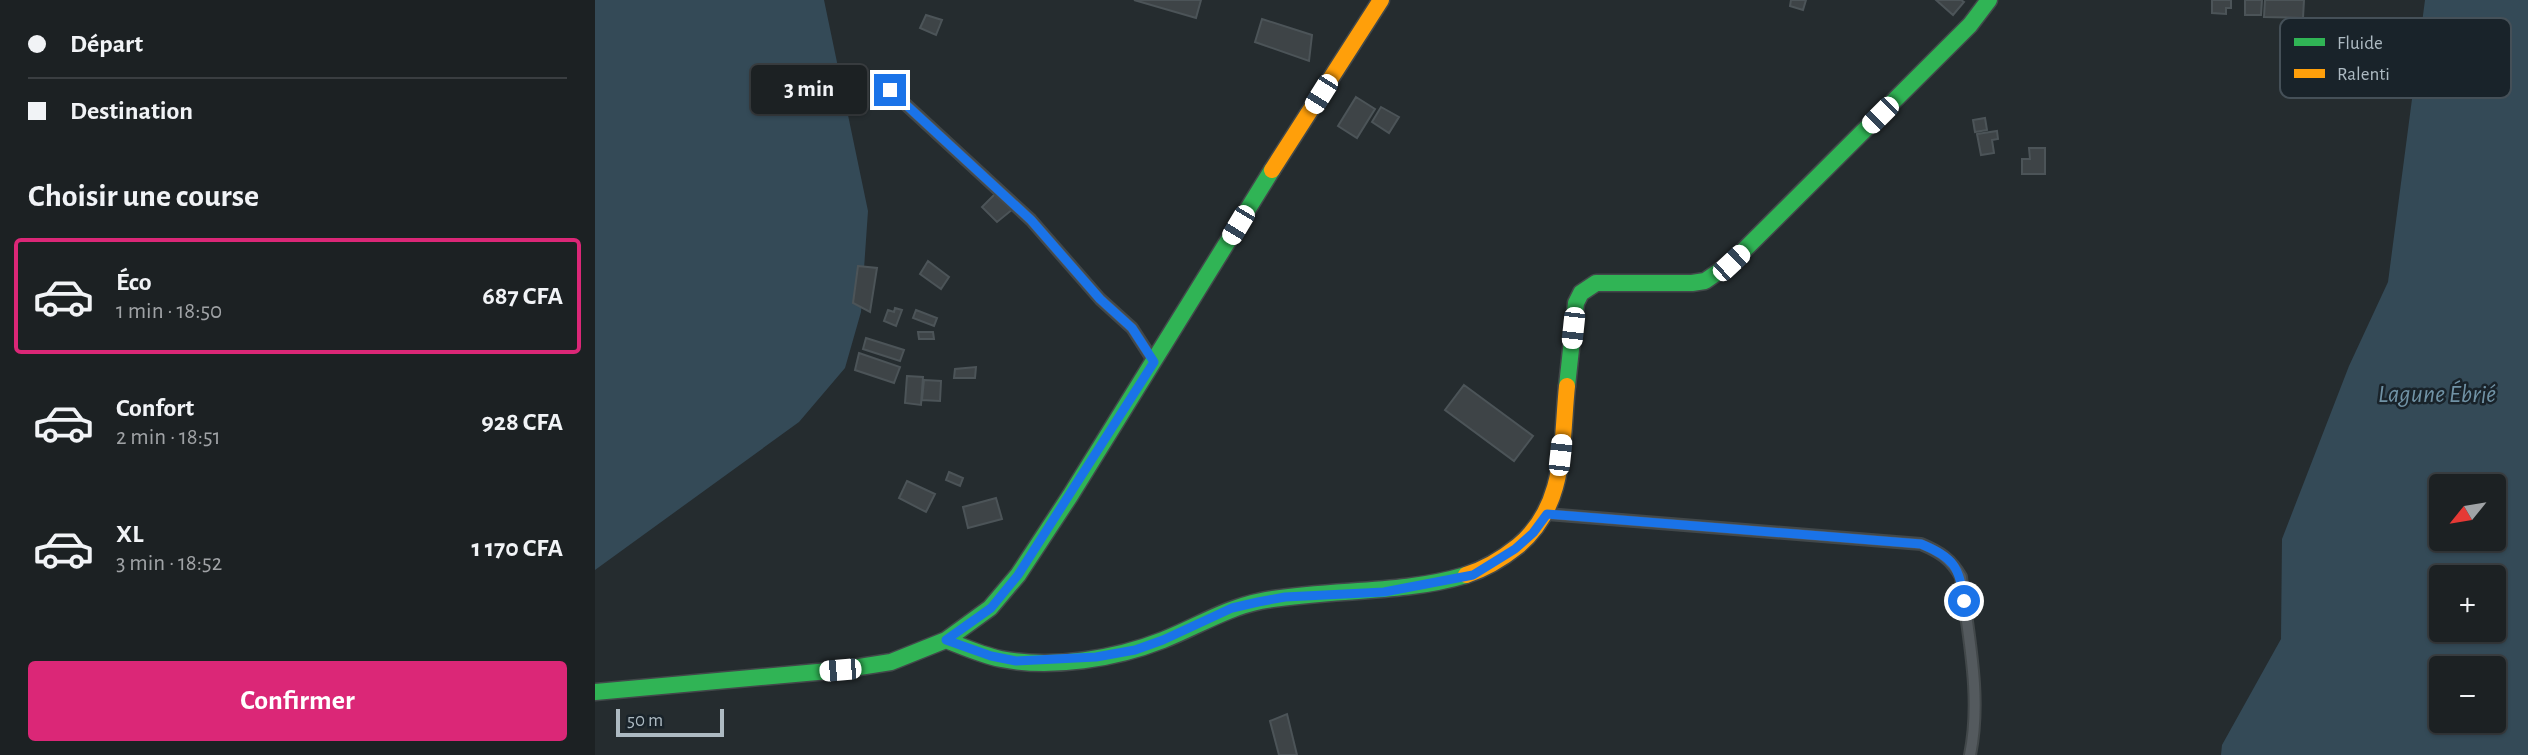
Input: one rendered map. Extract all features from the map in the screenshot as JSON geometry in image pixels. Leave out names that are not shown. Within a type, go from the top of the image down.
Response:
[{"type":"street","points":[[595,692],[840,670],[891,662],[946,640],[991,608],[1018,575],[1381,0]]},
{"type":"street","points":[[946,640],[991,656],[1016,661],[1096,657],[1135,650],[1232,608],[1258,602],[1285,597],[1384,592],[1473,575],[1515,549],[1533,533],[1547,514],[1558,480],[1576,303],[1581,293],[1596,283],[1692,283],[1705,281],[1717,274],[1783,214],[1970,25],[1989,0]]},
{"type":"street","points":[[890,90],[1031,220],[1100,299],[1132,328],[1154,362]]},
{"type":"street","points":[[1547,514],[1921,544],[1937,550],[1951,560],[1961,577],[1976,698],[1970,755]]},
{"type":"water","points":[[595,0],[824,0],[868,211],[861,312],[845,368],[799,422],[595,570]]},
{"type":"water","name":"Lagune Ébrié","points":[[2425,0],[2528,0],[2528,755],[2221,755],[2222,745],[2281,639],[2282,539],[2349,366],[2388,282],[2412,98],[2511,98],[2511,18],[2423,18]]},
{"type":"building","points":[[1134,0],[1201,0],[1196,18]]},
{"type":"building","points":[[1791,0],[1806,0],[1803,10],[1790,6]]},
{"type":"building","points":[[1936,0],[1961,0],[1964,2],[1953,15]]},
{"type":"building","points":[[2212,0],[2231,0],[2231,8],[2226,8],[2226,14],[2212,13]]},
{"type":"building","points":[[2245,0],[2262,0],[2261,15],[2245,15]]},
{"type":"building","points":[[2265,0],[2304,0],[2303,18],[2264,17]]},
{"type":"building","points":[[926,15],[942,20],[936,35],[920,28]]},
{"type":"building","points":[[1262,19],[1312,35],[1309,61],[1255,42]]},
{"type":"building","points":[[1356,97],[1375,109],[1357,138],[1338,126]]},
{"type":"building","points":[[1381,107],[1399,117],[1389,133],[1372,122]]},
{"type":"building","points":[[1985,118],[1987,130],[1975,132],[1973,120]]},
{"type":"building","points":[[1997,131],[1998,139],[1992,140],[1994,153],[1981,155],[1977,134]]},
{"type":"building","points":[[2029,148],[2045,148],[2045,174],[2022,174],[2022,159],[2030,159]]},
{"type":"building","points":[[997,192],[1013,209],[997,222],[982,207]]},
{"type":"building","points":[[928,261],[949,277],[941,289],[920,274]]},
{"type":"building","points":[[858,266],[877,268],[870,312],[853,303]]},
{"type":"building","points":[[895,308],[902,310],[896,326],[884,321],[888,310],[894,312]]},
{"type":"building","points":[[916,310],[937,318],[934,326],[913,318]]},
{"type":"building","points":[[918,332],[933,332],[934,339],[919,339]]},
{"type":"building","points":[[866,338],[904,350],[900,361],[863,349]]},
{"type":"building","points":[[859,353],[900,367],[894,383],[855,370]]},
{"type":"building","points":[[976,367],[975,378],[954,378],[955,369]]},
{"type":"building","points":[[907,376],[923,377],[921,405],[905,403]]},
{"type":"building","points":[[924,380],[941,381],[940,401],[922,400]]},
{"type":"building","points":[[1464,385],[1533,436],[1514,461],[1445,410]]},
{"type":"building","points":[[949,472],[963,478],[960,486],[946,480]]},
{"type":"building","points":[[907,481],[935,494],[926,512],[899,498]]},
{"type":"building","points":[[996,498],[1002,519],[968,528],[963,507]]},
{"type":"building","points":[[1287,714],[1297,755],[1279,755],[1270,721]]},
{"type":"traffic: fast","points":[[1567,386],[1576,303],[1581,293],[1596,283],[1705,281],[1731,263],[1970,25],[1989,0]]},
{"type":"traffic: fast","points":[[595,692],[840,670],[891,662],[946,640],[990,608],[1018,575],[1070,496],[1272,170]]},
{"type":"traffic: fast","points":[[946,640],[980,653],[1021,662],[1083,660],[1144,647],[1223,613],[1261,601],[1415,586],[1466,575]]},
{"type":"traffic: slow","points":[[1272,170],[1381,0]]},
{"type":"traffic: slow","points":[[1466,575],[1493,563],[1518,546],[1534,530],[1545,512],[1559,472],[1567,386]]},
{"type":"route","points":[[890,90],[1031,220],[1100,299],[1132,328],[1154,362],[1018,575],[991,608],[946,640],[991,656],[1016,661],[1096,657],[1135,650],[1232,608],[1258,602],[1285,597],[1384,592],[1473,575],[1515,549],[1533,533],[1547,514],[1921,544],[1937,550],[1951,560],[1961,577],[1964,601]]}]
